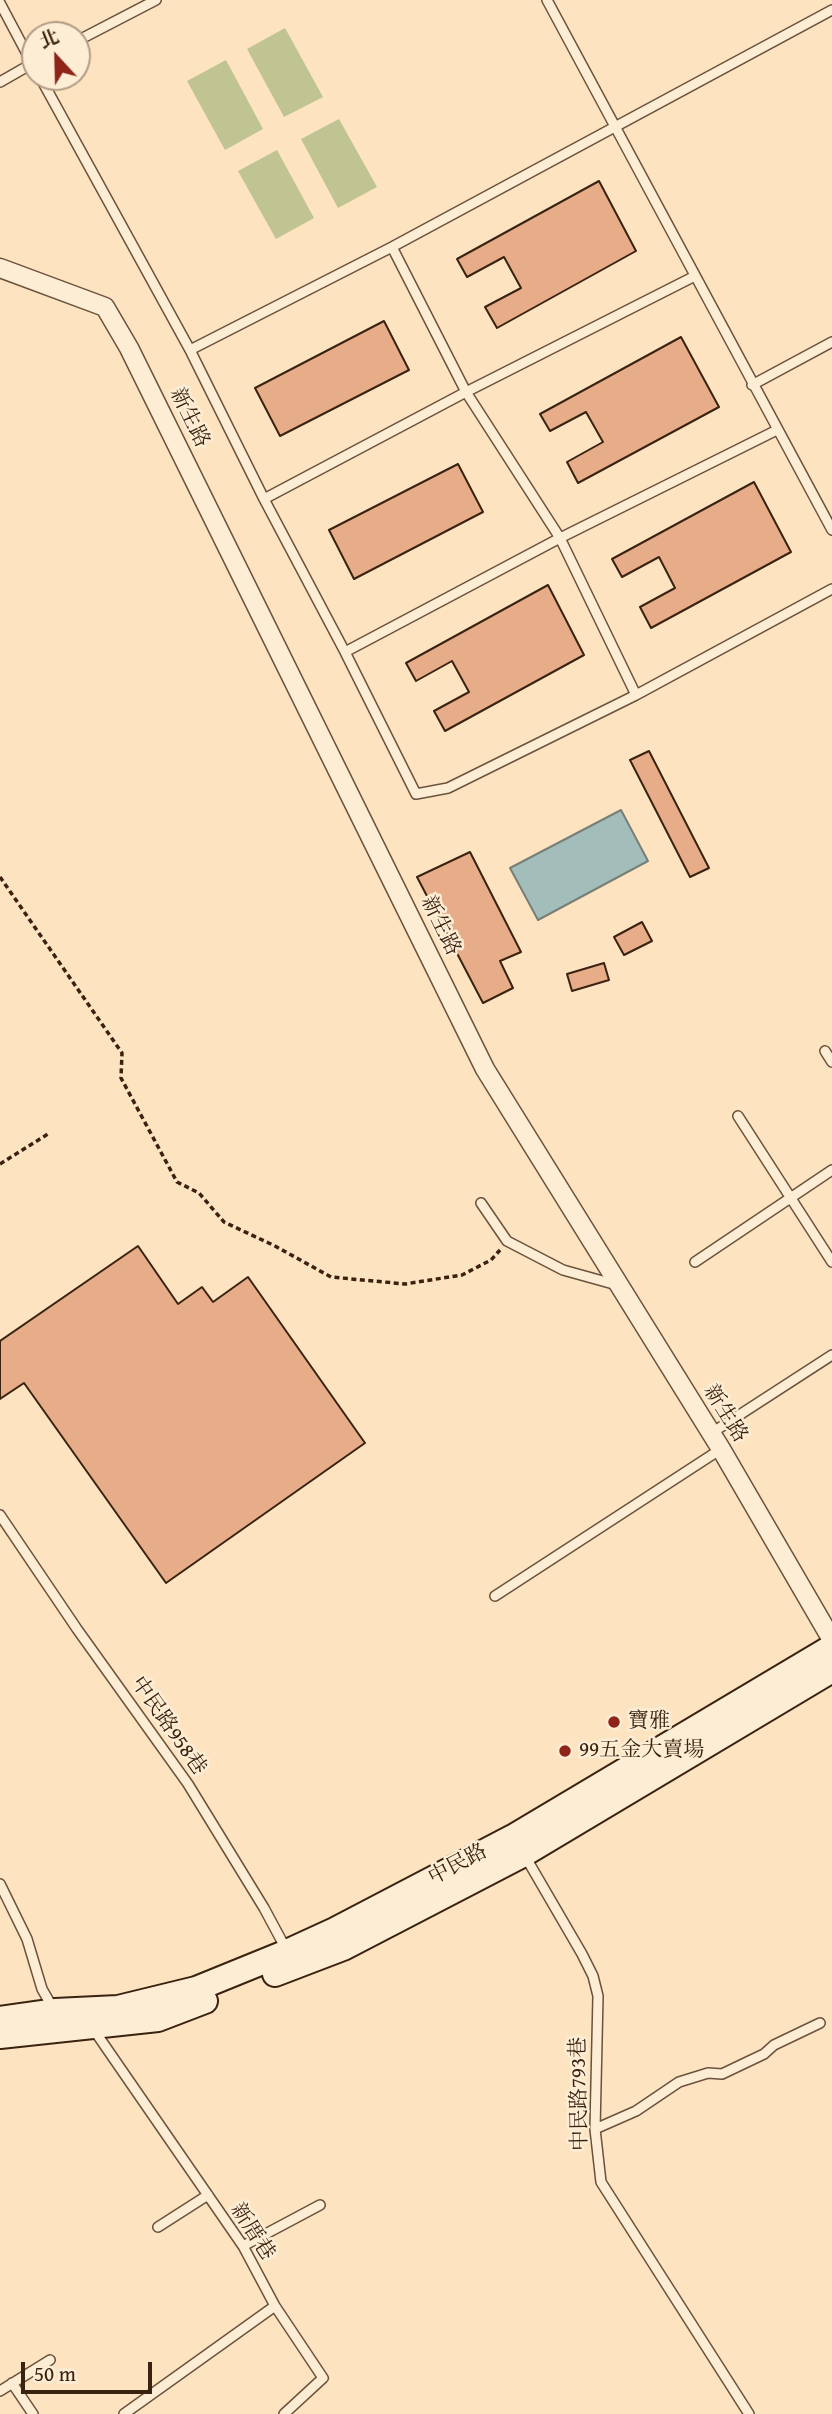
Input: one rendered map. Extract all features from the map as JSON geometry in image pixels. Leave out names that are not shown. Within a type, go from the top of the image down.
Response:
[{"type":"main road","name":"中民路","points":[[518,1845],[832,1647]]},
{"type":"main road","name":"中民路","points":[[0,2036],[158,2019],[291,1959],[335,1930],[518,1845],[832,1670]]},
{"type":"main road","name":"中民路","points":[[0,2019],[55,2011],[118,2008],[183,1992],[291,1959]]},
{"type":"street","name":"新生路","points":[[0,268],[105,307],[135,360],[485,1069],[720,1449],[832,1640]]},
{"type":"lane","points":[[91,34],[156,0]]},
{"type":"lane","points":[[547,0],[832,530]]},
{"type":"lane","points":[[0,3],[21,41]]},
{"type":"lane","points":[[190,350],[392,247],[832,10]]},
{"type":"lane","points":[[0,82],[21,72]]},
{"type":"lane","points":[[48,91],[190,350],[416,794],[448,788],[636,695],[832,589]]},
{"type":"lane","points":[[392,247],[466,391],[560,538],[636,695]]},
{"type":"lane","points":[[264,499],[466,391],[695,276]]},
{"type":"lane","points":[[752,385],[832,342]]},
{"type":"lane","points":[[345,652],[560,538],[777,430]]},
{"type":"lane","points":[[825,1051],[832,1062]]},
{"type":"lane","points":[[738,1116],[832,1262]]},
{"type":"lane","points":[[695,1262],[832,1170]]},
{"type":"lane","points":[[481,1203],[508,1241],[563,1270],[619,1285]]},
{"type":"lane","points":[[710,1434],[832,1355]]},
{"type":"lane","points":[[495,1596],[720,1449]]},
{"type":"lane","name":"中民路958巷","points":[[0,1515],[77,1629],[188,1784],[264,1908],[291,1959]]},
{"type":"lane","name":"中民路793巷","points":[[518,1845],[593,1976],[598,1996],[595,2129],[601,2182],[749,2414]]},
{"type":"lane","points":[[0,1884],[27,1940],[42,1989],[55,2011],[90,2025]]},
{"type":"lane","points":[[595,2129],[636,2110],[679,2082],[708,2073],[722,2074],[820,2023]]},
{"type":"lane","name":"新厝巷","points":[[90,2025],[243,2246],[275,2305],[323,2378],[284,2414]]},
{"type":"lane","points":[[158,2227],[208,2195]]},
{"type":"lane","points":[[243,2246],[320,2205]]},
{"type":"lane","points":[[124,2414],[275,2305]]},
{"type":"lane","points":[[0,2391],[50,2360]]},
{"type":"lane","points":[[12,2383],[33,2414]]},
{"type":"path","points":[[0,877],[122,1053],[121,1078],[177,1182],[199,1193],[224,1222],[331,1277],[405,1284],[462,1275],[491,1260],[508,1241]]},
{"type":"path","points":[[0,1164],[48,1134]]},
{"type":"green space","points":[[285,28],[323,97],[284,117],[247,49]]},
{"type":"green space","points":[[226,60],[263,129],[225,150],[187,81]]},
{"type":"green space","points":[[339,119],[377,187],[338,208],[301,139]]},
{"type":"green space","points":[[277,150],[314,218],[276,239],[238,171]]},
{"type":"water","points":[[621,810],[648,861],[538,920],[510,868]]},
{"type":"building","points":[[599,181],[636,251],[497,328],[485,307],[521,288],[504,257],[467,277],[457,259]]},
{"type":"building","points":[[384,321],[409,370],[280,436],[255,388]]},
{"type":"building","points":[[681,337],[719,407],[578,483],[567,462],[603,442],[586,412],[550,431],[540,414]]},
{"type":"building","points":[[458,464],[483,512],[354,579],[329,530]]},
{"type":"building","points":[[754,482],[791,552],[651,628],[640,607],[675,588],[659,557],[622,577],[612,559]]},
{"type":"building","points":[[548,585],[584,655],[445,731],[434,711],[469,692],[452,661],[416,681],[406,663]]},
{"type":"building","points":[[649,751],[709,868],[690,877],[630,760]]},
{"type":"building","points":[[470,852],[521,952],[500,961],[513,988],[483,1003],[417,877]]},
{"type":"building","points":[[642,922],[652,941],[624,955],[614,937]]},
{"type":"building","points":[[604,963],[609,980],[572,991],[567,974]]},
{"type":"building","points":[[138,1246],[178,1304],[202,1287],[213,1302],[248,1277],[365,1443],[166,1583],[24,1383],[0,1399],[0,1341]]},
{"type":"place","name":"寶雅","points":[[614,1722]]},
{"type":"place","name":"99五金大賣場","points":[[565,1751]]}]
